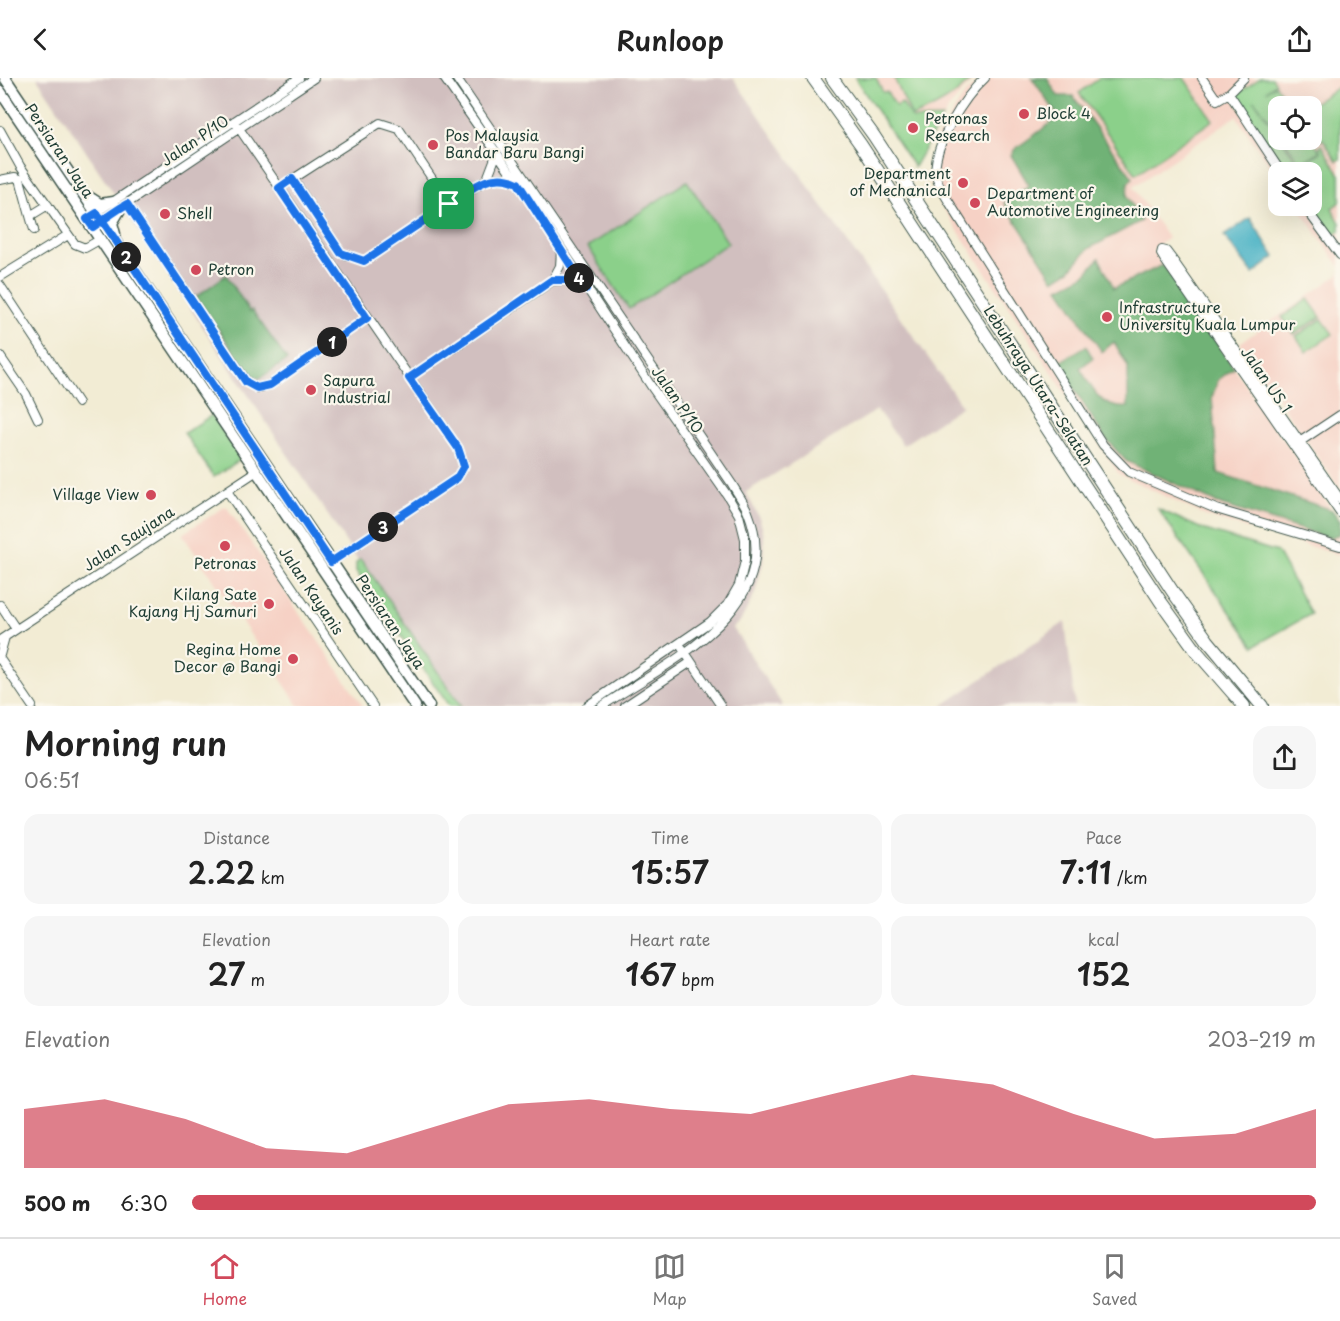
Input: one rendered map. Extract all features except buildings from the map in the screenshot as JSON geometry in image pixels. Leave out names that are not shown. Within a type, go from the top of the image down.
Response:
[{"type":"highway","name":"Lebuhraya Utara–Selatan","points":[[813,78],[861,145],[1161,602],[1197,652],[1244,706]]},
{"type":"highway","name":"Lebuhraya Utara–Selatan","points":[[832,78],[874,136],[1166,583],[1208,641],[1262,706]]},
{"type":"main road","name":"Persiaran Jaya","points":[[5,78],[82,192],[101,239],[415,706]]},
{"type":"main road","name":"Persiaran Jaya","points":[[0,91],[95,220],[119,246],[429,706]]},
{"type":"main road","points":[[82,192],[100,204],[120,205],[112,223],[119,246]]},
{"type":"street","name":"Jalan P/10","points":[[95,220],[236,125],[298,78]]},
{"type":"street","name":"Jalan P/10","points":[[120,205],[236,125],[314,78]]},
{"type":"street","name":"Jalan P/10","points":[[444,78],[518,183],[586,289],[739,515],[745,539],[745,561],[739,585],[728,604],[682,648],[602,706]]},
{"type":"street","name":"Jalan P/10","points":[[456,78],[748,511],[755,536],[756,555],[743,597],[721,624],[587,706]]},
{"type":"street","points":[[985,78],[970,92],[956,116],[939,156],[936,177],[949,202],[1103,445],[1129,472],[1216,509],[1340,546]]},
{"type":"street","points":[[1202,78],[1217,100],[1229,93],[1244,78]]},
{"type":"street","points":[[1229,93],[1274,162]]},
{"type":"street","points":[[279,188],[380,123],[399,129],[449,204]]},
{"type":"street","points":[[236,125],[458,448],[464,466],[457,478],[331,562]]},
{"type":"street","points":[[0,130],[75,244],[85,248],[101,239]]},
{"type":"street","points":[[487,179],[495,158],[492,146]]},
{"type":"street","points":[[0,180],[20,178],[34,230]]},
{"type":"street","points":[[292,179],[341,253],[364,261],[487,179],[508,178],[518,183]]},
{"type":"street","points":[[30,216],[48,205]]},
{"type":"street","points":[[120,205],[246,382],[257,388],[270,385],[367,318]]},
{"type":"street","points":[[1311,216],[1340,255]]},
{"type":"street","points":[[0,277],[68,235]]},
{"type":"street","name":"Jalan US 1","points":[[1340,499],[1298,443],[1164,259],[1161,254],[1162,250],[1170,255],[1298,443],[1340,513]]},
{"type":"street","points":[[409,378],[552,280],[560,266],[561,251]]},
{"type":"street","points":[[552,280],[570,280],[586,289]]},
{"type":"street","points":[[0,285],[78,403]]},
{"type":"street","points":[[0,356],[26,394],[38,419]]},
{"type":"street","points":[[1298,443],[1340,415]]},
{"type":"street","name":"Jalan Saujana","points":[[2,639],[257,471]]},
{"type":"street","name":"Jalan Kayanis","points":[[227,491],[373,706]]},
{"type":"street","points":[[0,605],[16,629]]},
{"type":"street","points":[[2,639],[0,657],[32,706]]},
{"type":"street","points":[[682,648],[721,706]]},
{"type":"street","points":[[626,706],[691,662]]},
{"type":"shaded area","points":[[37,78],[733,78],[962,406],[903,445],[877,410],[746,492],[760,520],[764,535],[763,562],[755,593],[741,620],[733,628],[783,706],[455,706]]},
{"type":"shaded area","name":"Petronas Research","points":[[855,78],[975,78],[948,109],[927,147]]},
{"type":"shaded area","name":"Infrastructure University Kuala Lumpur","points":[[983,78],[1340,78],[1340,267],[1305,216],[1322,216],[1322,162],[1268,162],[1236,116],[1133,187],[1168,238],[1152,250],[1340,521],[1340,555],[1208,517],[1119,474],[939,202],[929,180],[938,136],[966,92]]},
{"type":"shaded area","name":"Infrastructure University Kuala Lumpur","points":[[1340,270],[1340,490],[1240,343],[1338,275]]},
{"type":"shaded area","points":[[226,506],[363,706],[299,706],[182,534]]},
{"type":"shaded area","points":[[1065,622],[1075,706],[942,706]]},
{"type":"green space","points":[[855,78],[876,78],[883,92],[887,92],[896,106],[902,103],[912,119],[942,118],[914,167]]},
{"type":"green space","points":[[894,78],[972,78],[945,101],[912,117]]},
{"type":"green space","points":[[1032,78],[1047,78],[1058,96],[1073,96],[1133,178],[1128,183],[1127,196],[1141,221],[1088,249],[1070,270],[1054,280],[1004,203],[1029,185],[1011,155],[1015,149],[1059,117]]},
{"type":"green space","points":[[1100,78],[1184,78],[1213,120],[1136,174],[1079,93]]},
{"type":"green space","points":[[1260,78],[1272,78],[1276,83],[1266,91],[1276,85],[1283,96],[1268,96],[1268,118],[1254,100],[1268,120],[1268,148],[1233,97]]},
{"type":"green space","points":[[1340,86],[1340,159],[1337,161],[1322,140],[1322,98]]},
{"type":"green space","points":[[1322,145],[1340,175],[1340,202],[1332,208],[1340,223],[1340,231],[1330,238],[1314,216],[1322,216],[1322,162],[1305,162],[1321,152]]},
{"type":"green space","points":[[1269,150],[1289,150],[1298,162],[1277,162]]},
{"type":"green space","points":[[1291,150],[1320,151],[1303,162]]},
{"type":"green space","points":[[687,181],[728,243],[629,309],[588,247]]},
{"type":"green space","points":[[1099,258],[1114,288],[1163,265],[1234,368],[1218,380],[1212,397],[1218,473],[1332,510],[1340,521],[1340,534],[1329,538],[1221,505],[1126,461],[1104,437],[1058,363],[1086,346],[1093,358],[1080,368],[1093,390],[1104,402],[1119,407],[1128,407],[1128,367],[1114,342],[1102,352],[1059,288],[1085,275]]},
{"type":"green space","points":[[226,275],[250,312],[252,310],[287,360],[260,378],[251,377],[196,297]]},
{"type":"green space","points":[[1308,299],[1321,317],[1294,334],[1282,317]]},
{"type":"green space","points":[[1322,319],[1333,334],[1306,352],[1296,336]]},
{"type":"green space","points":[[212,415],[241,459],[214,477],[184,433]]},
{"type":"green space","points":[[1158,509],[1202,529],[1277,552],[1311,614],[1254,646]]},
{"type":"green space","points":[[360,559],[461,706],[449,706],[356,571],[356,563]]},
{"type":"water","points":[[1250,218],[1275,257],[1253,274],[1224,236]]},
{"type":"place","name":"Block 4","points":[[1024,114]]},
{"type":"place","name":"Petronas Research","points":[[913,128]]},
{"type":"place","name":"Pos Malaysia Bandar Baru Bangi","points":[[433,145]]},
{"type":"place","name":"Department of Mechanical","points":[[963,183]]},
{"type":"place","name":"Department of Automotive Engineering","points":[[975,203]]},
{"type":"place","name":"Shell","points":[[165,214]]},
{"type":"place","name":"Petron","points":[[196,270]]},
{"type":"place","name":"Infrastructure University Kuala Lumpur","points":[[1107,317]]},
{"type":"place","name":"Sapura Industrial","points":[[311,390]]},
{"type":"place","name":"Village View","points":[[151,495]]},
{"type":"place","name":"Petronas","points":[[225,546]]},
{"type":"place","name":"Kilang Sate Kajang Hj Samuri","points":[[269,604]]},
{"type":"place","name":"Regina Home Decor @ Bangi","points":[[293,659]]},
{"type":"route","points":[[449,204],[364,261],[354,260],[341,253],[292,179],[279,188],[367,318],[270,385],[257,388],[246,382],[127,204],[102,220],[93,227],[87,219],[97,213],[102,220],[331,562],[457,478],[464,466],[458,448],[409,378],[552,280],[570,280],[586,289],[518,183],[508,178],[487,179],[449,204]]}]
